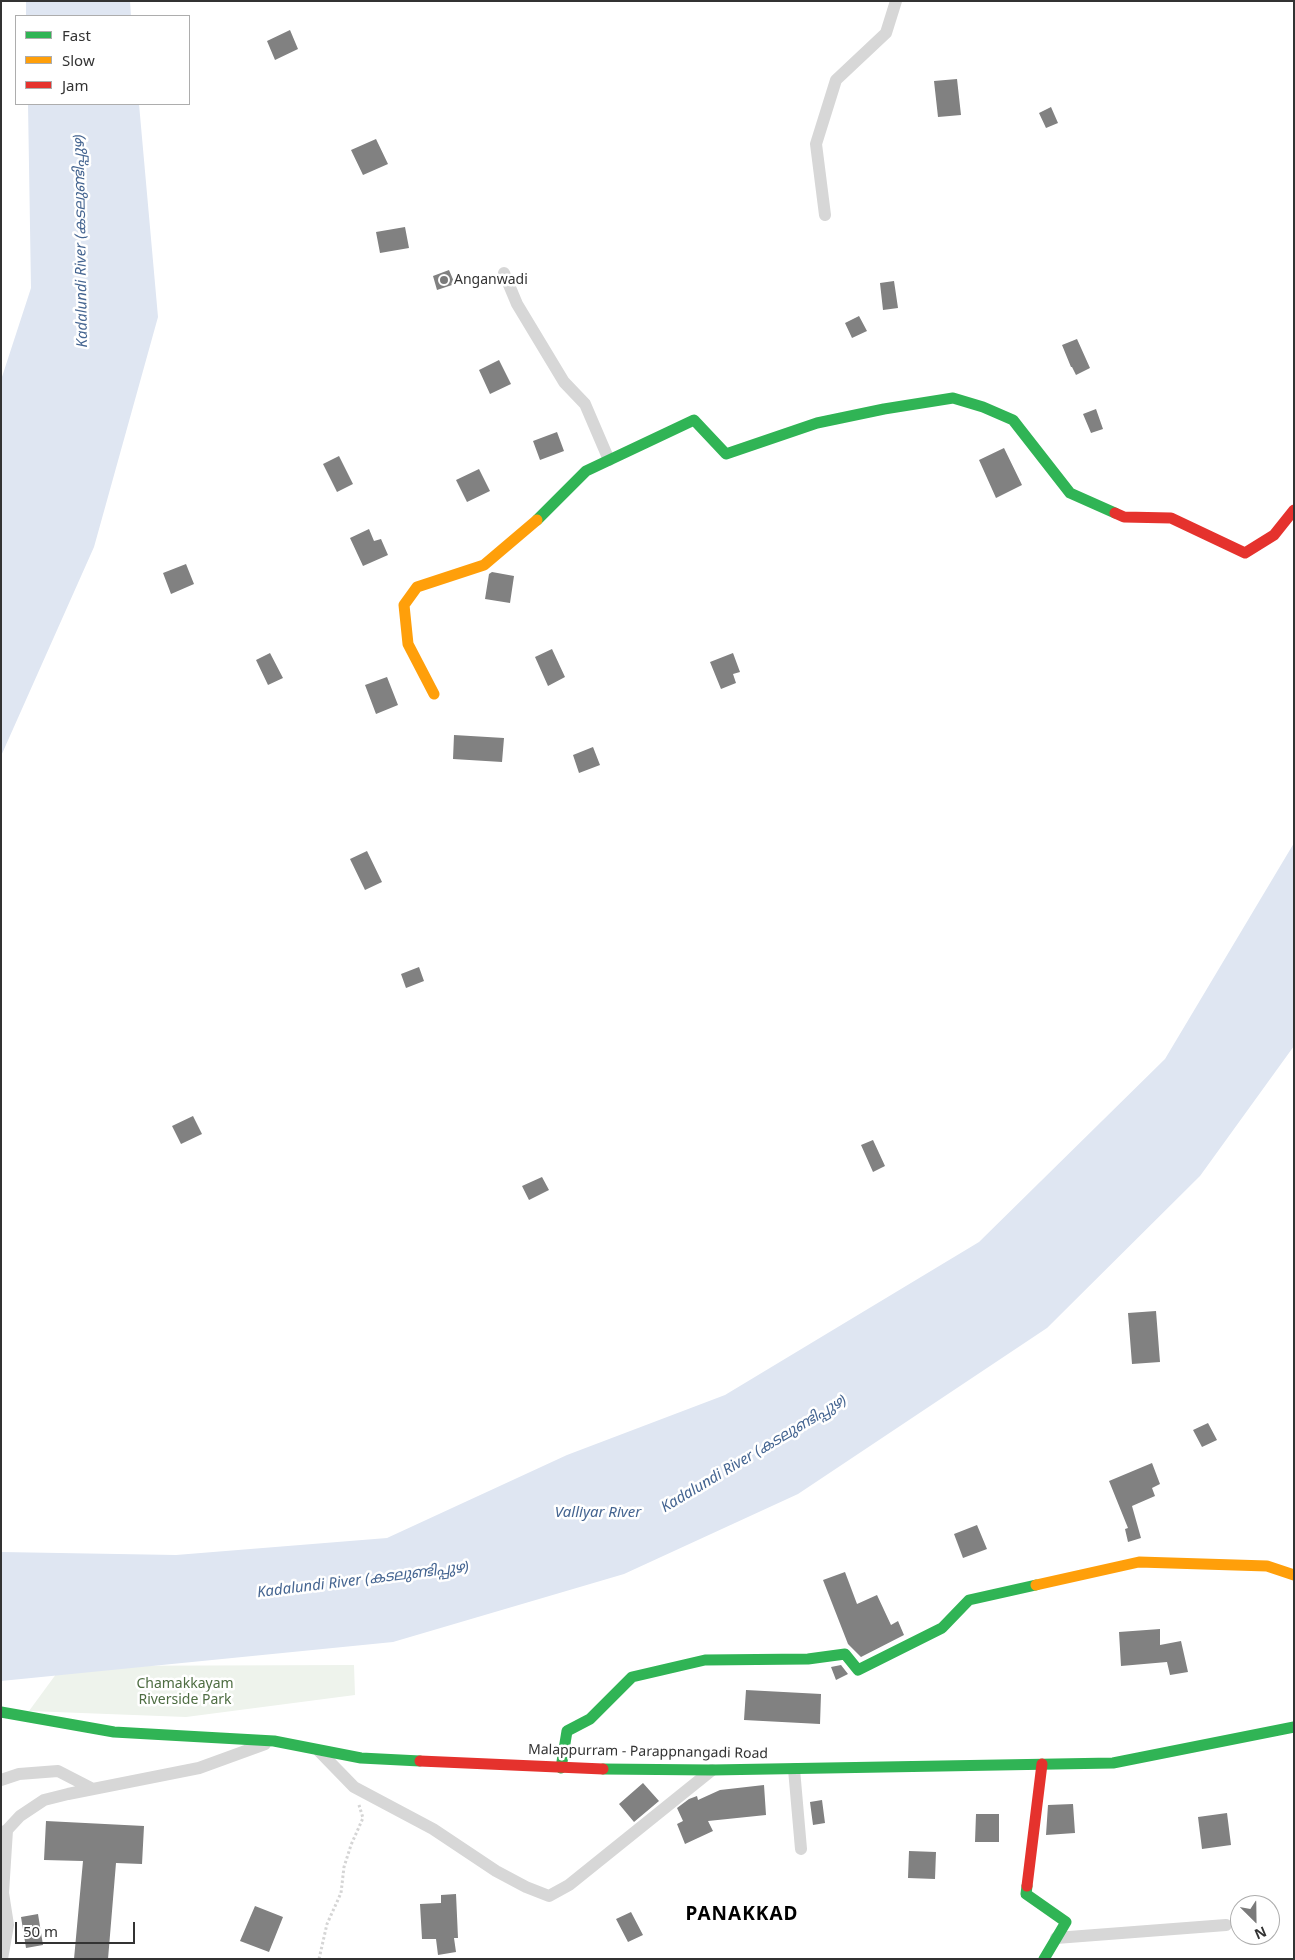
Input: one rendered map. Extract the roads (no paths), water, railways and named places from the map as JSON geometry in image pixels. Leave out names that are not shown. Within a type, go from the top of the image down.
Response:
[{"type":"street","points":[[825,215],[816,144],[836,80],[886,33],[896,1]]},
{"type":"street","points":[[504,274],[517,304],[564,382],[585,404],[609,460]]},
{"type":"street","points":[[434,694],[408,644],[404,605],[417,587],[484,565],[532,525],[586,471],[694,420],[726,454],[817,423],[884,409],[953,398],[983,406],[1013,420],[1070,493],[1124,517],[1171,518],[1245,553],[1274,535],[1294,510]]},
{"type":"street","points":[[561,1768],[568,1731],[590,1719],[632,1677],[705,1660],[808,1659],[845,1654],[858,1670],[942,1628],[969,1600],[1139,1562],[1267,1566],[1294,1575]]},
{"type":"street","name":"Malappurram - Parappnangadi Road","points":[[1,1712],[114,1732],[274,1741],[361,1758],[561,1768],[712,1770],[1113,1763],[1294,1727]]},
{"type":"street","points":[[2,1959],[8,1925],[3,1893],[4,1831],[20,1816],[44,1800],[198,1768],[274,1741]]},
{"type":"street","points":[[317,1749],[354,1787],[433,1829],[496,1872],[549,1896],[569,1886],[712,1770]]},
{"type":"street","points":[[1042,1764],[1026,1894],[1066,1922],[1044,1959]]},
{"type":"street","points":[[794,1769],[801,1849]]},
{"type":"street","points":[[1,1780],[19,1774],[58,1771],[93,1789]]},
{"type":"street","points":[[1056,1938],[1226,1925]]},
{"type":"water","points":[[26,1],[130,1],[131,15],[26,15]]},
{"type":"water","name":"Kadalundi River (കടലുണ്ടിപ്പുഴ)","points":[[28,105],[139,105],[158,317],[94,547],[1,756],[1,380],[31,288]]},
{"type":"water","name":"Valliyar River","points":[[1294,843],[1294,1046],[1200,1176],[1047,1328],[798,1494],[624,1574],[393,1642],[1,1681],[1,1552],[176,1555],[387,1538],[567,1455],[725,1395],[979,1242],[1165,1059]]},
{"type":"place","name":"Anganwadi","points":[[444,280]]},
{"type":"district","name":"PANAKKAD","points":[[742,1915]]},
{"type":"park label","name":"Chamakkayam Riverside Park","points":[[185,1692]]}]
